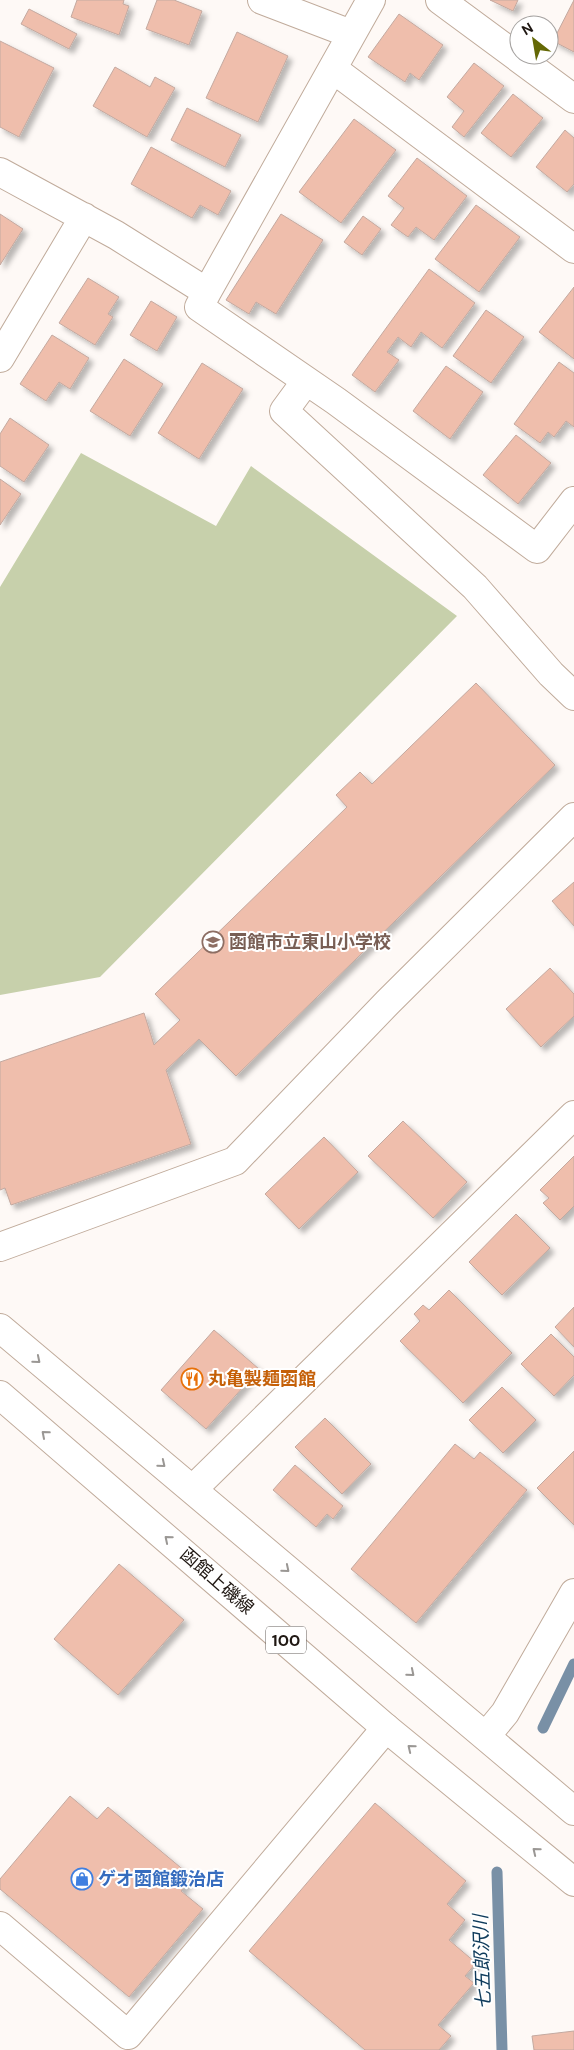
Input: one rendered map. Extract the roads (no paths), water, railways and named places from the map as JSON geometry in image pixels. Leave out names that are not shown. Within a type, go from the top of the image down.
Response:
[{"type":"street","points":[[262,0],[351,34]]},
{"type":"street","points":[[371,0],[199,306],[306,381],[537,549],[574,501]]},
{"type":"street","points":[[440,0],[574,99]]},
{"type":"street","points":[[333,69],[574,249]]},
{"type":"street","points":[[0,172],[116,235],[207,292]]},
{"type":"street","points":[[0,358],[84,217]]},
{"type":"street","points":[[306,381],[284,411],[475,587],[551,674],[574,696]]},
{"type":"street","points":[[0,1247],[235,1161],[388,1002],[574,817]]},
{"type":"street","points":[[193,1489],[574,1115]]},
{"type":"street","points":[[0,1328],[574,1811]]},
{"type":"street","name":"函館上磯線","points":[[0,1395],[386,1728],[574,1882]]},
{"type":"street","points":[[486,1736],[505,1713],[574,1593]]},
{"type":"street","points":[[0,1926],[128,2035],[386,1728]]},
{"type":"waterway","name":"七五郎沢川","points":[[543,1728],[574,1664]]},
{"type":"waterway","name":"七五郎沢川","points":[[497,1872],[502,2050]]},
{"type":"place","name":"函館市立東山小学校","points":[[213,942]]},
{"type":"place","name":"丸亀製麺函館","points":[[192,1379]]},
{"type":"place","name":"ゲオ函館鍛治店","points":[[82,1879]]}]
